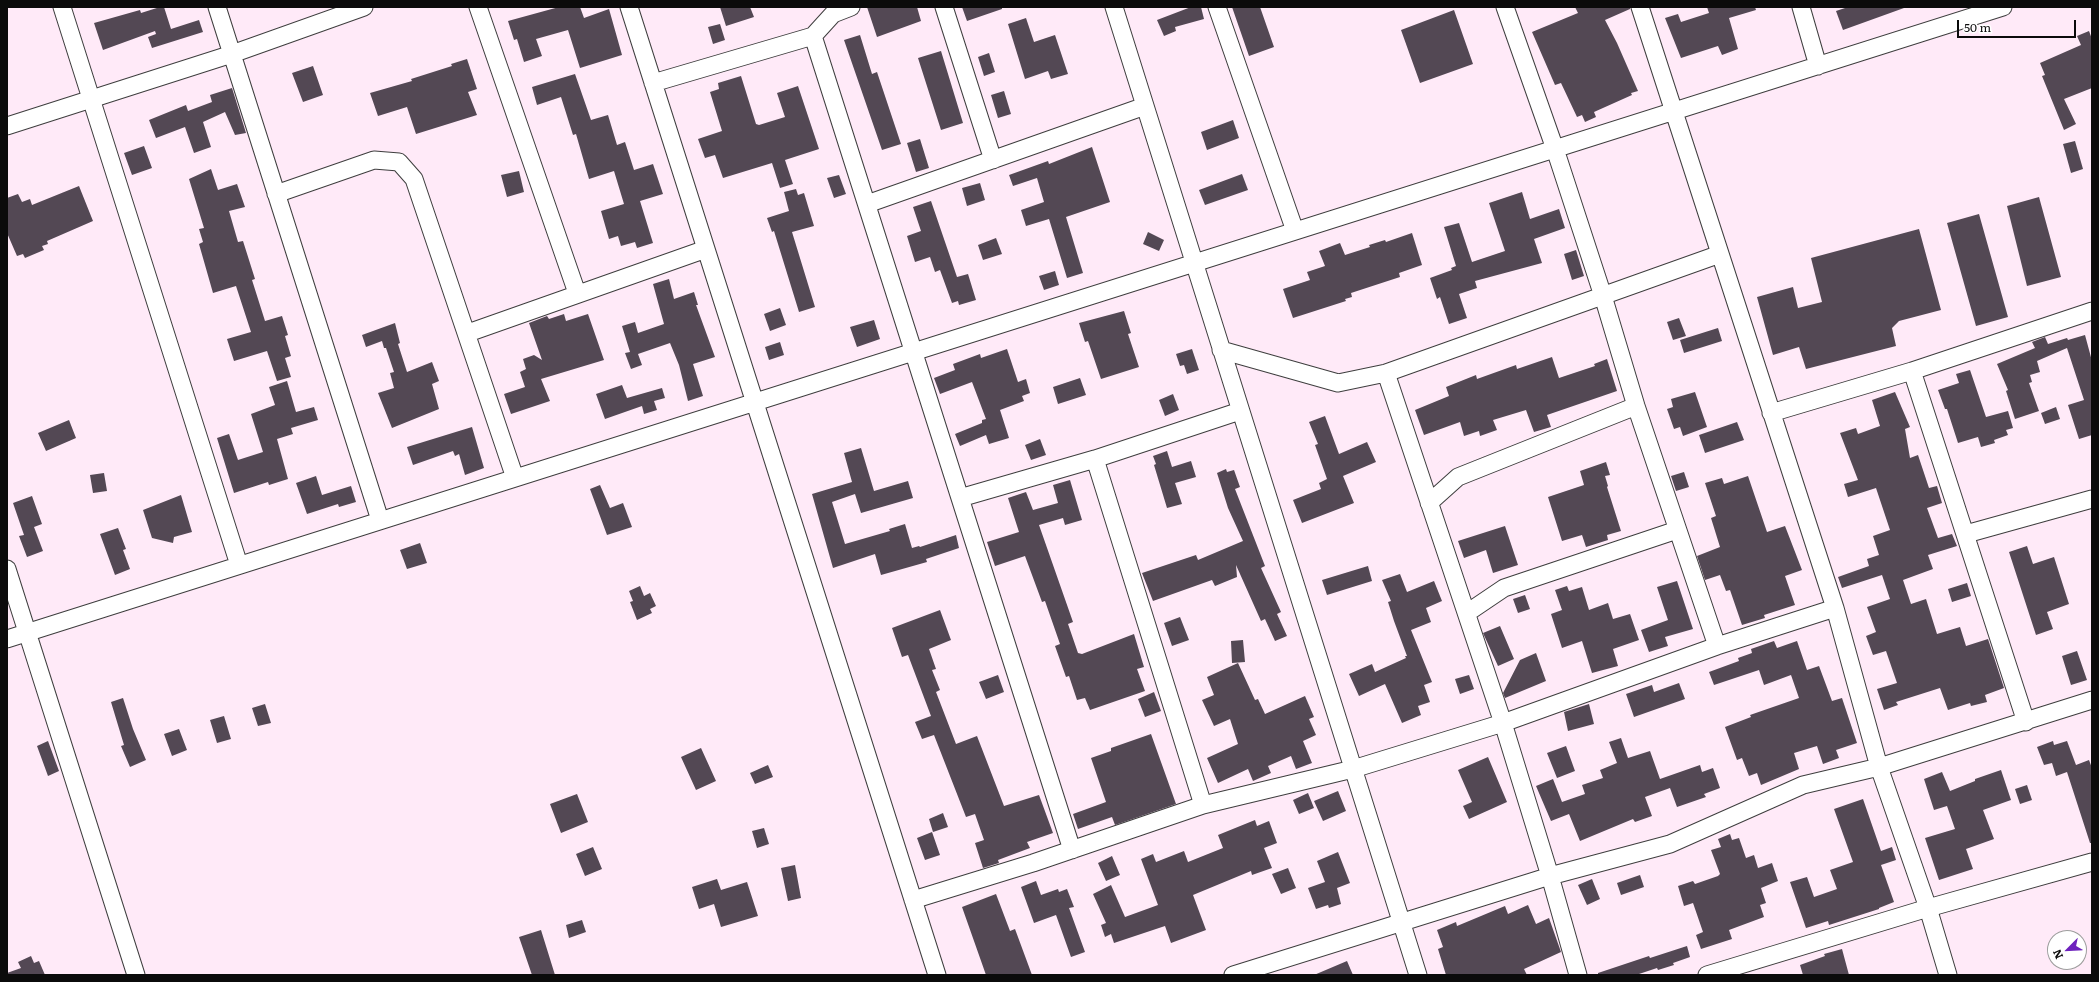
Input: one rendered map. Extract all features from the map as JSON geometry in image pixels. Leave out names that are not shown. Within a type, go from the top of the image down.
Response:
[{"type":"street","points":[[62,7],[239,565]]},
{"type":"street","points":[[217,7],[380,520]]},
{"type":"street","points":[[7,126],[232,54],[364,7]]},
{"type":"street","points":[[478,7],[577,293]]},
{"type":"street","points":[[629,7],[937,975]]},
{"type":"street","points":[[653,83],[813,36],[833,14],[851,7]]},
{"type":"street","points":[[944,7],[993,160]]},
{"type":"street","points":[[1114,7],[1418,975]]},
{"type":"street","points":[[1217,7],[1295,231]]},
{"type":"street","points":[[1505,7],[1555,149],[1603,296],[1636,406],[1717,646]]},
{"type":"street","points":[[1640,7],[1835,608],[1879,768],[1928,908],[1948,975]]},
{"type":"street","points":[[1801,7],[1818,66]]},
{"type":"street","points":[[7,639],[2003,7]]},
{"type":"street","points":[[813,36],[1072,850]]},
{"type":"street","points":[[867,204],[1145,106]]},
{"type":"street","points":[[276,194],[374,160],[399,162],[414,179],[468,333],[515,478]]},
{"type":"street","points":[[468,333],[577,293],[706,249]]},
{"type":"street","points":[[1221,350],[1338,383],[1386,373],[1720,254]]},
{"type":"street","points":[[1771,414],[1912,371],[2092,311]]},
{"type":"street","points":[[1912,371],[2026,722]]},
{"type":"street","points":[[1386,373],[1503,723],[1550,876],[1578,975]]},
{"type":"street","points":[[1429,503],[1458,477],[1636,406]]},
{"type":"street","points":[[960,498],[1095,459],[1240,411]]},
{"type":"street","points":[[1095,459],[1203,805]]},
{"type":"street","points":[[1966,534],[2092,499]]},
{"type":"street","points":[[1467,613],[1504,588],[1677,530]]},
{"type":"street","points":[[7,569],[136,975]]},
{"type":"street","points":[[913,900],[1072,850],[1203,805],[1353,769],[1503,723],[1717,646],[1835,608]]},
{"type":"street","points":[[1233,975],[1401,924],[1550,876],[1670,844],[1804,785],[1879,768],[2092,700]]},
{"type":"street","points":[[1706,975],[1928,908],[2092,862]]},
{"type":"building","points":[[164,7],[171,29],[199,20],[203,32],[152,48],[148,37],[156,34],[155,31],[103,50],[94,23],[140,10],[141,13]]},
{"type":"building","points":[[559,7],[580,7],[584,18],[609,9],[622,55],[580,68],[568,30],[536,39],[542,56],[524,62],[517,39],[514,40],[508,21]]},
{"type":"building","points":[[720,7],[750,7],[754,17],[726,26]]},
{"type":"building","points":[[867,7],[917,7],[921,21],[877,37]]},
{"type":"building","points":[[962,7],[1002,7],[1002,9],[967,21]]},
{"type":"building","points":[[1191,7],[1201,7],[1204,19],[1175,27],[1176,31],[1164,36],[1157,20]]},
{"type":"building","points":[[1232,7],[1260,7],[1274,47],[1249,56]]},
{"type":"building","points":[[1575,7],[1630,7],[1630,9],[1605,20],[1638,91],[1631,93],[1632,95],[1594,112],[1596,117],[1585,122],[1582,115],[1577,117],[1561,83],[1555,85],[1532,32],[1578,13]]},
{"type":"building","points":[[1707,7],[1755,7],[1756,10],[1729,18],[1738,49],[1722,55],[1718,46],[1681,58],[1665,18],[1678,14],[1681,22],[1709,13]]},
{"type":"building","points":[[1848,7],[1904,8],[1843,30],[1836,11]]},
{"type":"building","points":[[1454,10],[1473,64],[1420,83],[1401,30]]},
{"type":"building","points":[[1026,18],[1034,42],[1055,35],[1068,74],[1051,79],[1048,71],[1025,79],[1008,24]]},
{"type":"building","points":[[720,24],[725,40],[713,44],[708,27]]},
{"type":"building","points":[[2089,31],[2092,39],[2092,88],[2064,99],[2076,124],[2064,130],[2042,76],[2045,75],[2040,63],[2081,45],[2077,36]]},
{"type":"building","points":[[860,35],[872,74],[877,72],[901,144],[882,150],[844,40]]},
{"type":"building","points":[[941,51],[963,123],[941,130],[918,58]]},
{"type":"building","points":[[989,53],[995,72],[984,76],[978,57]]},
{"type":"building","points":[[467,59],[477,89],[468,92],[477,115],[416,134],[407,107],[378,116],[370,93],[412,81],[411,79],[452,66],[451,64]]},
{"type":"building","points":[[313,66],[323,95],[303,102],[292,73]]},
{"type":"building","points":[[575,74],[591,120],[608,115],[617,145],[625,142],[634,170],[653,164],[663,194],[640,201],[653,243],[637,248],[635,242],[621,246],[618,236],[609,239],[601,211],[624,204],[614,171],[589,179],[576,134],[573,135],[561,97],[537,105],[532,87]]},
{"type":"building","points":[[741,76],[756,124],[759,125],[785,117],[777,93],[798,86],[819,149],[785,160],[793,184],[780,188],[772,163],[723,178],[715,155],[705,158],[698,139],[722,131],[710,92],[719,89],[718,83]]},
{"type":"building","points":[[232,88],[246,133],[235,135],[225,112],[203,122],[211,147],[194,153],[185,127],[156,138],[149,120],[186,105],[188,111],[212,102],[210,95]]},
{"type":"building","points":[[1004,91],[1011,114],[998,118],[991,95]]},
{"type":"building","points":[[1233,120],[1239,138],[1207,150],[1201,132]]},
{"type":"building","points":[[920,139],[929,168],[916,172],[907,143]]},
{"type":"building","points":[[2075,141],[2083,169],[2071,173],[2063,144]]},
{"type":"building","points":[[144,146],[152,168],[132,175],[124,153]]},
{"type":"building","points":[[1092,147],[1110,202],[1066,217],[1083,273],[1067,278],[1049,219],[1026,226],[1021,210],[1044,202],[1037,178],[1013,186],[1009,175],[1048,161],[1049,164]]},
{"type":"building","points":[[211,169],[218,190],[237,184],[245,207],[229,211],[238,242],[243,241],[255,279],[252,280],[265,321],[282,316],[288,335],[285,336],[291,356],[285,358],[291,377],[277,381],[267,351],[234,361],[227,339],[251,332],[236,286],[213,293],[199,244],[203,242],[199,229],[204,228],[189,179]]},
{"type":"building","points":[[519,171],[524,192],[507,197],[501,175]]},
{"type":"building","points":[[1242,174],[1248,190],[1205,205],[1199,190]]},
{"type":"building","points":[[839,175],[846,194],[834,198],[827,178]]},
{"type":"building","points":[[980,183],[985,200],[967,206],[962,188]]},
{"type":"building","points":[[79,186],[93,221],[47,241],[48,244],[42,246],[44,250],[25,258],[23,254],[17,256],[7,233],[7,198],[18,194],[22,202],[30,199],[32,205]]},
{"type":"building","points":[[796,189],[798,195],[804,193],[814,226],[792,232],[815,307],[799,312],[774,231],[772,232],[767,218],[789,211],[784,192]]},
{"type":"building","points":[[1522,192],[1530,219],[1559,209],[1565,228],[1534,239],[1542,263],[1475,281],[1477,288],[1459,294],[1467,318],[1449,324],[1440,297],[1437,299],[1430,278],[1452,270],[1451,268],[1456,266],[1444,227],[1459,223],[1472,262],[1505,251],[1489,203]]},
{"type":"building","points":[[2039,197],[2061,277],[2027,286],[2007,206]]},
{"type":"building","points":[[931,201],[957,277],[968,274],[976,300],[959,305],[958,301],[952,303],[940,270],[935,272],[930,257],[915,262],[907,236],[921,231],[913,207]]},
{"type":"building","points":[[1979,214],[2008,317],[1976,326],[1947,223]]},
{"type":"building","points":[[1919,229],[1941,310],[1899,321],[1892,328],[1896,346],[1806,369],[1799,347],[1773,355],[1757,297],[1793,287],[1798,308],[1822,302],[1811,258]]},
{"type":"building","points":[[1148,232],[1164,240],[1159,251],[1143,244]]},
{"type":"building","points":[[1412,233],[1422,265],[1399,273],[1400,277],[1351,293],[1352,297],[1345,299],[1346,301],[1293,318],[1283,289],[1310,280],[1307,272],[1325,266],[1319,251],[1340,243],[1345,255],[1370,247],[1369,245],[1385,240],[1386,242]]},
{"type":"building","points":[[996,238],[1002,254],[983,260],[978,245]]},
{"type":"building","points":[[1576,250],[1584,276],[1572,280],[1564,254]]},
{"type":"building","points":[[1055,271],[1059,285],[1044,290],[1039,276]]},
{"type":"building","points":[[669,279],[674,299],[694,292],[698,305],[696,305],[715,357],[693,364],[703,396],[688,401],[679,365],[670,343],[638,354],[642,365],[631,369],[625,353],[630,352],[622,326],[635,322],[638,333],[664,324],[653,284]]},
{"type":"building","points":[[780,308],[786,325],[770,331],[764,314]]},
{"type":"building","points":[[1124,311],[1131,333],[1128,334],[1139,367],[1101,379],[1088,341],[1085,342],[1079,323]]},
{"type":"building","points":[[564,314],[566,321],[588,314],[604,360],[541,379],[550,401],[511,414],[504,394],[525,387],[520,372],[526,369],[523,359],[534,355],[542,360],[529,323],[547,316],[549,319]]},
{"type":"building","points":[[1679,318],[1686,336],[1673,340],[1667,322]]},
{"type":"building","points":[[874,320],[880,339],[857,347],[850,327]]},
{"type":"building","points":[[395,323],[400,343],[398,344],[407,372],[432,362],[439,381],[432,384],[439,409],[392,428],[378,393],[394,388],[390,373],[394,372],[386,348],[384,348],[382,341],[366,347],[362,335]]},
{"type":"building","points":[[1718,328],[1722,341],[1684,353],[1680,340]]},
{"type":"building","points":[[2085,335],[2092,361],[2092,435],[2079,439],[2068,405],[2084,400],[2067,348],[2037,361],[2040,372],[2030,375],[2032,382],[2029,383],[2039,411],[2015,419],[2006,391],[2008,390],[1997,364],[2035,348],[2032,342],[2045,337],[2048,344],[2067,338],[2068,340]]},
{"type":"building","points":[[780,342],[784,355],[769,360],[765,347]]},
{"type":"building","points":[[1007,349],[1018,382],[1026,379],[1030,393],[1022,396],[1024,401],[1000,410],[1009,438],[989,444],[986,435],[960,446],[955,434],[982,423],[982,420],[986,419],[972,382],[940,394],[934,378],[955,370],[953,364],[980,354],[981,358]]},
{"type":"building","points":[[1192,349],[1199,370],[1187,374],[1184,365],[1180,366],[1176,354]]},
{"type":"building","points":[[1552,357],[1559,378],[1595,366],[1594,364],[1607,359],[1617,391],[1547,415],[1551,427],[1534,432],[1526,410],[1493,420],[1497,430],[1480,436],[1479,431],[1464,436],[1460,422],[1424,435],[1415,410],[1449,396],[1446,387],[1476,375],[1477,379],[1516,365],[1517,369]]},
{"type":"building","points":[[1970,370],[1986,417],[2008,411],[2013,428],[2006,430],[2008,435],[1994,440],[1995,443],[1981,447],[1978,437],[1958,443],[1947,409],[1945,409],[1938,390],[1959,383],[1956,374]]},
{"type":"building","points":[[1080,378],[1086,395],[1058,404],[1053,387]]},
{"type":"building","points":[[287,381],[296,412],[314,407],[318,420],[291,428],[293,434],[277,439],[288,479],[269,485],[268,482],[234,493],[217,438],[229,434],[238,460],[263,452],[251,414],[275,405],[269,387]]},
{"type":"building","points":[[622,385],[627,398],[662,388],[665,398],[654,401],[657,410],[644,414],[642,406],[605,419],[596,394]]},
{"type":"building","points":[[1695,392],[1707,427],[1683,436],[1680,427],[1674,429],[1667,409],[1673,407],[1671,399]]},
{"type":"building","points":[[1895,392],[1910,427],[1905,429],[1910,458],[1918,455],[1929,488],[1937,486],[1942,503],[1927,508],[1938,538],[1952,534],[1957,546],[1928,555],[1933,569],[1903,580],[1911,604],[1926,599],[1937,634],[1960,627],[1966,646],[1988,639],[2004,688],[1985,695],[1987,702],[1971,706],[1970,703],[1948,710],[1940,688],[1896,702],[1898,705],[1884,710],[1877,689],[1897,683],[1886,651],[1873,655],[1866,636],[1876,632],[1867,607],[1890,599],[1882,575],[1842,588],[1838,577],[1869,566],[1867,559],[1879,555],[1873,536],[1890,530],[1876,488],[1848,497],[1844,484],[1858,480],[1840,433],[1856,428],[1858,434],[1880,426],[1872,400]]},
{"type":"building","points":[[1173,394],[1179,410],[1165,416],[1159,400]]},
{"type":"building","points":[[2056,407],[2060,419],[2045,424],[2041,413]]},
{"type":"building","points":[[1325,416],[1339,454],[1367,442],[1376,462],[1343,476],[1354,503],[1302,523],[1293,500],[1321,489],[1319,483],[1327,479],[1315,445],[1318,444],[1309,422]]},
{"type":"building","points":[[69,420],[76,438],[46,451],[38,433]]},
{"type":"building","points":[[1737,422],[1744,440],[1705,453],[1699,435]]},
{"type":"building","points":[[472,427],[484,468],[465,475],[459,454],[455,456],[453,451],[413,465],[407,447]]},
{"type":"building","points":[[1040,439],[1046,455],[1031,460],[1025,445]]},
{"type":"building","points":[[861,448],[874,491],[908,481],[913,498],[861,513],[855,494],[832,502],[845,544],[890,531],[889,529],[905,524],[912,548],[920,547],[956,535],[959,548],[926,559],[927,562],[881,575],[875,554],[833,568],[812,494],[852,482],[844,453]]},
{"type":"building","points":[[1167,451],[1172,467],[1191,461],[1196,477],[1175,483],[1182,504],[1167,508],[1154,465],[1156,464],[1153,456]]},
{"type":"building","points":[[1606,462],[1610,475],[1605,476],[1607,487],[1621,531],[1607,535],[1608,540],[1586,547],[1582,535],[1562,541],[1548,497],[1584,485],[1580,471]]},
{"type":"building","points":[[1226,469],[1227,472],[1234,470],[1240,487],[1235,489],[1265,566],[1261,568],[1281,612],[1277,614],[1287,636],[1275,641],[1265,619],[1261,621],[1236,565],[1237,577],[1215,586],[1212,580],[1153,601],[1142,573],[1196,555],[1198,560],[1243,541],[1228,508],[1217,473]]},
{"type":"building","points":[[1684,472],[1689,487],[1676,491],[1671,476]]},
{"type":"building","points":[[104,473],[107,491],[93,493],[90,475]]},
{"type":"building","points":[[316,476],[322,495],[351,486],[356,502],[339,507],[338,504],[307,514],[296,483]]},
{"type":"building","points":[[1748,476],[1767,532],[1785,526],[1802,570],[1785,576],[1795,605],[1764,615],[1765,618],[1742,625],[1730,590],[1726,591],[1720,575],[1705,580],[1697,556],[1720,547],[1711,518],[1716,516],[1705,483],[1722,478],[1724,484]]},
{"type":"building","points":[[1070,480],[1082,520],[1065,525],[1063,518],[1039,525],[1073,622],[1068,624],[1078,653],[1082,654],[1134,634],[1144,667],[1137,669],[1145,691],[1090,710],[1085,698],[1077,700],[1069,676],[1066,677],[1055,646],[1060,644],[1045,601],[1042,602],[1025,556],[995,566],[987,542],[1019,532],[1008,498],[1026,492],[1033,510],[1058,503],[1053,485]]},
{"type":"building","points":[[600,485],[610,508],[623,503],[632,527],[607,535],[590,489]]},
{"type":"building","points":[[181,495],[192,532],[174,537],[173,543],[152,538],[143,510]]},
{"type":"building","points":[[32,496],[42,524],[34,527],[43,551],[27,557],[19,536],[24,535],[13,503]]},
{"type":"building","points":[[1505,526],[1518,565],[1493,573],[1486,550],[1464,558],[1458,541]]},
{"type":"building","points":[[118,528],[126,549],[123,550],[130,569],[115,575],[100,534]]},
{"type":"building","points":[[420,543],[427,563],[407,569],[400,550]]},
{"type":"building","points":[[2027,546],[2033,564],[2054,557],[2069,604],[2047,612],[2053,629],[2036,635],[2009,552]]},
{"type":"building","points":[[1368,566],[1372,581],[1327,595],[1322,580]]},
{"type":"building","points":[[1400,574],[1407,592],[1434,581],[1442,601],[1426,608],[1431,622],[1411,630],[1432,682],[1424,685],[1430,702],[1418,706],[1421,715],[1402,723],[1385,684],[1359,696],[1349,674],[1372,664],[1375,672],[1406,658],[1405,656],[1407,656],[1388,602],[1391,601],[1382,580]]},
{"type":"building","points":[[1677,581],[1693,629],[1665,637],[1668,646],[1649,652],[1641,630],[1668,620],[1657,587]]},
{"type":"building","points":[[1967,583],[1971,596],[1952,602],[1948,589]]},
{"type":"building","points":[[640,586],[644,596],[650,593],[656,606],[650,609],[652,613],[637,620],[630,602],[633,601],[629,591]]},
{"type":"building","points":[[1567,586],[1569,591],[1582,587],[1589,610],[1608,603],[1613,619],[1630,614],[1639,640],[1613,649],[1618,666],[1592,673],[1582,641],[1562,648],[1551,614],[1562,610],[1555,590]]},
{"type":"building","points":[[1525,595],[1530,609],[1518,613],[1513,599]]},
{"type":"building","points":[[940,610],[951,640],[929,649],[936,669],[932,670],[940,690],[936,692],[956,744],[977,736],[1004,806],[1039,795],[1053,833],[1027,842],[1030,848],[998,860],[999,863],[983,868],[975,843],[984,840],[975,814],[966,817],[934,735],[922,739],[915,722],[931,716],[908,655],[902,657],[892,628]]},
{"type":"building","points":[[1180,617],[1189,640],[1172,646],[1164,623]]},
{"type":"building","points":[[1500,626],[1514,659],[1498,666],[1483,633]]},
{"type":"building","points":[[1243,640],[1245,662],[1232,663],[1231,641]]},
{"type":"building","points":[[1774,641],[1777,648],[1797,641],[1807,670],[1819,666],[1832,701],[1842,698],[1857,743],[1836,750],[1839,758],[1823,764],[1817,746],[1794,753],[1799,769],[1761,785],[1757,773],[1749,776],[1742,758],[1737,760],[1725,727],[1751,717],[1750,715],[1799,698],[1791,675],[1764,685],[1759,670],[1714,685],[1709,672],[1739,661],[1738,658],[1752,653],[1751,649]]},
{"type":"building","points":[[2077,651],[2087,680],[2071,685],[2062,656]]},
{"type":"building","points":[[1536,653],[1546,681],[1505,698],[1503,693],[1520,660]]},
{"type":"building","points":[[1238,663],[1255,700],[1258,699],[1265,714],[1305,696],[1314,717],[1309,719],[1316,735],[1303,741],[1312,763],[1296,769],[1291,756],[1268,766],[1271,773],[1253,781],[1248,769],[1218,783],[1207,758],[1238,744],[1230,719],[1214,726],[1202,700],[1214,695],[1207,677]]},
{"type":"building","points":[[998,675],[1004,692],[986,699],[979,682]]},
{"type":"building","points":[[1469,675],[1474,689],[1460,694],[1455,679]]},
{"type":"building","points":[[1679,683],[1685,699],[1634,717],[1626,694],[1652,685],[1654,692]]},
{"type":"building","points":[[1154,692],[1161,711],[1145,717],[1138,699]]},
{"type":"building","points":[[123,698],[133,729],[146,760],[130,767],[121,746],[124,745],[111,702]]},
{"type":"building","points":[[265,704],[271,723],[258,726],[252,708]]},
{"type":"building","points":[[1589,704],[1594,724],[1568,731],[1564,712]]},
{"type":"building","points":[[224,716],[231,739],[217,743],[210,720]]},
{"type":"building","points":[[179,729],[187,750],[172,756],[164,734]]},
{"type":"building","points":[[1151,734],[1176,804],[1115,825],[1112,817],[1078,829],[1073,814],[1106,802],[1091,758],[1111,751],[1111,748]]},
{"type":"building","points":[[1621,738],[1628,758],[1650,751],[1660,779],[1700,765],[1702,772],[1713,768],[1720,788],[1704,794],[1706,797],[1677,807],[1670,788],[1645,797],[1652,816],[1635,822],[1633,819],[1580,841],[1569,814],[1551,821],[1536,786],[1553,779],[1562,802],[1585,794],[1582,785],[1603,778],[1600,770],[1617,763],[1609,742]]},
{"type":"building","points":[[48,741],[59,771],[48,776],[37,746]]},
{"type":"building","points":[[2053,741],[2054,745],[2067,741],[2076,765],[2089,760],[2092,768],[2092,843],[2090,843],[2067,772],[2056,776],[2052,763],[2044,765],[2037,747]]},
{"type":"building","points":[[1566,746],[1575,771],[1557,778],[1547,753]]},
{"type":"building","points":[[701,748],[716,781],[696,790],[681,757]]},
{"type":"building","points":[[1488,757],[1507,802],[1469,819],[1463,806],[1472,802],[1458,770]]},
{"type":"building","points":[[768,765],[773,777],[755,784],[750,773]]},
{"type":"building","points":[[2001,770],[2011,800],[1983,810],[1994,839],[1966,849],[1973,869],[1939,880],[1925,838],[1955,829],[1947,806],[1934,810],[1924,779],[1942,772],[1950,791],[1975,781],[1975,779]]},
{"type":"building","points":[[2027,785],[2032,800],[2020,804],[2015,789]]},
{"type":"building","points":[[1338,791],[1346,811],[1323,821],[1314,801]]},
{"type":"building","points":[[1308,793],[1314,808],[1299,814],[1293,800]]},
{"type":"building","points":[[577,794],[588,822],[561,833],[550,804]]},
{"type":"building","points":[[1863,799],[1881,851],[1892,847],[1896,860],[1881,865],[1894,902],[1879,909],[1829,925],[1828,921],[1806,928],[1790,882],[1807,877],[1814,897],[1837,889],[1830,870],[1853,862],[1834,809]]},
{"type":"building","points":[[943,813],[948,827],[933,832],[929,819]]},
{"type":"building","points":[[1255,820],[1257,826],[1269,821],[1277,843],[1264,848],[1272,868],[1252,875],[1251,871],[1193,895],[1206,930],[1171,943],[1165,926],[1114,943],[1111,934],[1105,937],[1101,925],[1106,923],[1093,894],[1111,885],[1125,917],[1158,905],[1141,859],[1153,854],[1156,862],[1184,851],[1188,862],[1223,848],[1218,835]]},
{"type":"building","points":[[764,828],[769,844],[757,848],[752,831]]},
{"type":"building","points":[[932,832],[940,855],[925,860],[917,838]]},
{"type":"building","points":[[1730,834],[1732,840],[1739,838],[1746,858],[1754,855],[1758,868],[1772,863],[1778,881],[1761,888],[1766,903],[1760,905],[1764,917],[1729,930],[1732,939],[1701,949],[1696,935],[1703,932],[1693,903],[1684,906],[1678,886],[1693,881],[1695,884],[1720,874],[1711,850],[1721,847],[1718,839]]},
{"type":"building","points":[[593,847],[602,869],[585,876],[576,854]]},
{"type":"building","points":[[1338,852],[1350,883],[1337,888],[1341,904],[1329,908],[1328,905],[1316,909],[1308,888],[1325,882],[1317,861]]},
{"type":"building","points":[[1112,856],[1120,875],[1106,881],[1098,863]]},
{"type":"building","points":[[795,865],[801,898],[788,901],[781,868]]},
{"type":"building","points":[[1288,868],[1296,888],[1281,894],[1272,874]]},
{"type":"building","points":[[1640,875],[1644,887],[1621,895],[1617,883]]},
{"type":"building","points":[[717,879],[721,890],[747,882],[758,916],[721,927],[714,904],[699,909],[692,887]]},
{"type":"building","points":[[1592,879],[1600,899],[1587,905],[1578,885]]},
{"type":"building","points":[[1036,881],[1041,895],[1058,889],[1059,892],[1067,889],[1074,907],[1069,908],[1085,952],[1071,957],[1056,915],[1034,923],[1021,887]]},
{"type":"building","points":[[996,894],[1010,931],[1015,929],[1032,975],[986,975],[962,907]]},
{"type":"building","points":[[1528,905],[1536,924],[1549,918],[1561,952],[1524,969],[1527,975],[1446,975],[1438,949],[1443,947],[1437,930],[1456,922],[1457,926],[1505,906],[1508,914]]},
{"type":"building","points":[[582,920],[586,932],[569,938],[566,925]]},
{"type":"building","points":[[541,930],[555,975],[532,975],[519,937]]},
{"type":"building","points":[[1687,946],[1690,957],[1673,963],[1674,965],[1658,970],[1657,968],[1636,975],[1598,975],[1598,973],[1649,956],[1650,958]]},
{"type":"building","points":[[1842,949],[1849,975],[1803,975],[1800,965],[1825,956],[1824,954]]},
{"type":"building","points":[[31,956],[34,963],[39,961],[45,975],[7,975],[7,973],[21,968],[18,962]]},
{"type":"building","points":[[1347,961],[1353,975],[1314,975]]}]
